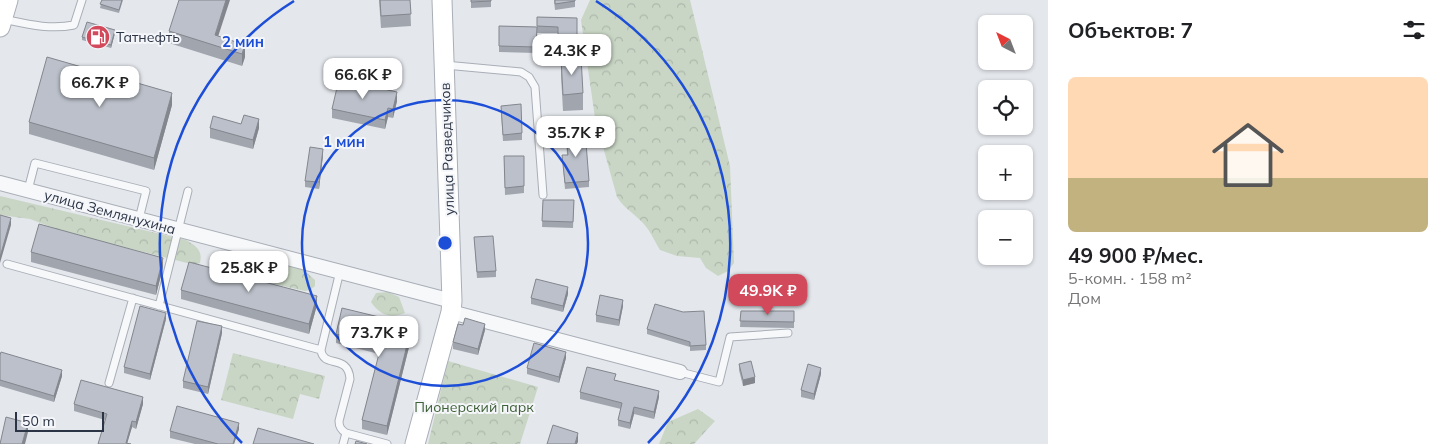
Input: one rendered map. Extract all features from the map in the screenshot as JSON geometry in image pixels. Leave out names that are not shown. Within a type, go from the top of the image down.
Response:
[{"type":"street","points":[[1,23],[8,0]]},
{"type":"street","name":"улица Разведчиков","points":[[415,444],[451,306],[442,0]]},
{"type":"street","name":"улица Землянухина","points":[[0,183],[340,271],[451,306],[680,372]]},
{"type":"lane","points":[[1,23],[44,27],[74,25],[82,0]]},
{"type":"lane","points":[[444,65],[521,72],[529,77],[535,86],[543,195]]},
{"type":"lane","points":[[28,190],[35,163],[146,191],[139,219]]},
{"type":"lane","points":[[159,306],[188,190]]},
{"type":"lane","points":[[7,264],[321,350]]},
{"type":"lane","points":[[340,271],[321,350],[326,359],[342,363],[349,374],[350,379],[339,421],[340,428],[346,433],[387,444]]},
{"type":"lane","points":[[109,384],[133,298]]},
{"type":"lane","points":[[680,372],[719,382],[730,337],[788,333]]},
{"type":"lane","points":[[343,444],[346,433]]},
{"type":"green space","points":[[590,0],[690,0],[730,166],[734,263],[728,271],[718,276],[706,268],[700,258],[677,256],[660,250],[646,227],[617,197],[595,118],[581,20]]},
{"type":"green space","points":[[0,196],[186,240],[193,244],[200,252],[200,263],[195,265],[64,232],[30,219],[0,215]]},
{"type":"green space","points":[[240,256],[295,266],[315,280],[315,286],[305,291],[265,282],[244,270],[237,261]]},
{"type":"green space","points":[[388,292],[399,297],[405,313],[395,316],[386,315],[371,302],[376,293]]},
{"type":"green space","points":[[233,353],[325,376],[319,399],[300,394],[293,419],[221,400]]},
{"type":"green space","name":"Пионерский парк","points":[[448,361],[538,387],[520,444],[428,444]]},
{"type":"green space","points":[[698,409],[715,421],[694,444],[659,444],[668,422]]},
{"type":"building","points":[[102,0],[122,0],[119,10],[100,4]]},
{"type":"building","points":[[179,0],[226,0],[215,35],[245,45],[242,54],[169,31]]},
{"type":"building","points":[[380,0],[410,0],[411,14],[381,16]]},
{"type":"building","points":[[471,0],[491,0],[491,1],[471,2]]},
{"type":"building","points":[[555,0],[575,0],[575,1],[555,4]]},
{"type":"building","points":[[537,17],[577,18],[577,38],[558,38],[558,27],[537,26]]},
{"type":"building","points":[[87,22],[115,30],[111,45],[82,37]]},
{"type":"building","points":[[499,26],[537,27],[536,47],[499,46]]},
{"type":"building","points":[[47,57],[172,93],[154,158],[29,122]]},
{"type":"building","points":[[581,57],[583,93],[563,95],[561,58]]},
{"type":"building","points":[[339,79],[397,92],[393,109],[388,108],[385,120],[332,109]]},
{"type":"building","points":[[521,104],[522,133],[503,135],[501,106]]},
{"type":"building","points":[[244,115],[259,119],[253,140],[210,128],[213,116],[241,124]]},
{"type":"building","points":[[585,130],[589,181],[565,183],[562,155],[568,155],[566,132]]},
{"type":"building","points":[[310,147],[323,149],[319,182],[305,181]]},
{"type":"building","points":[[504,156],[524,156],[524,186],[505,188]]},
{"type":"building","points":[[543,200],[574,200],[573,222],[542,221]]},
{"type":"building","points":[[0,215],[11,218],[0,257]]},
{"type":"building","points":[[39,224],[163,258],[156,286],[31,252]]},
{"type":"building","points":[[493,236],[496,271],[477,272],[474,237]]},
{"type":"building","points":[[189,262],[317,296],[309,324],[181,290]]},
{"type":"building","points":[[536,279],[568,287],[563,306],[531,298]]},
{"type":"building","points":[[600,295],[623,300],[619,320],[596,315]]},
{"type":"building","points":[[655,304],[683,312],[704,311],[706,345],[690,346],[690,342],[647,329]]},
{"type":"building","points":[[140,306],[166,313],[150,374],[124,367]]},
{"type":"building","points":[[342,308],[412,325],[387,426],[362,420],[381,346],[336,334]]},
{"type":"building","points":[[741,311],[794,311],[794,322],[740,321]]},
{"type":"building","points":[[465,318],[485,324],[478,349],[453,342],[458,324],[463,325]]},
{"type":"building","points":[[197,321],[222,326],[208,387],[183,381]]},
{"type":"building","points":[[534,343],[566,352],[559,377],[527,368]]},
{"type":"building","points":[[1,352],[62,370],[54,396],[0,380]]},
{"type":"building","points":[[751,361],[755,377],[743,380],[739,364]]},
{"type":"building","points":[[808,364],[821,368],[814,394],[801,390]]},
{"type":"building","points":[[587,367],[616,374],[614,380],[659,391],[654,412],[634,407],[630,423],[618,420],[622,403],[580,392]]},
{"type":"building","points":[[81,380],[143,397],[136,422],[132,421],[126,443],[131,444],[98,444],[107,414],[74,404]]},
{"type":"building","points":[[177,406],[239,423],[233,444],[218,444],[170,431]]},
{"type":"building","points":[[6,417],[28,423],[22,444],[0,444]]},
{"type":"building","points":[[553,425],[578,433],[575,444],[547,444]]},
{"type":"building","points":[[258,428],[314,444],[253,444]]},
{"type":"building","points":[[356,441],[367,444],[355,444]]},
{"type":"place","name":"Татнефть","points":[[98,37]]}]
